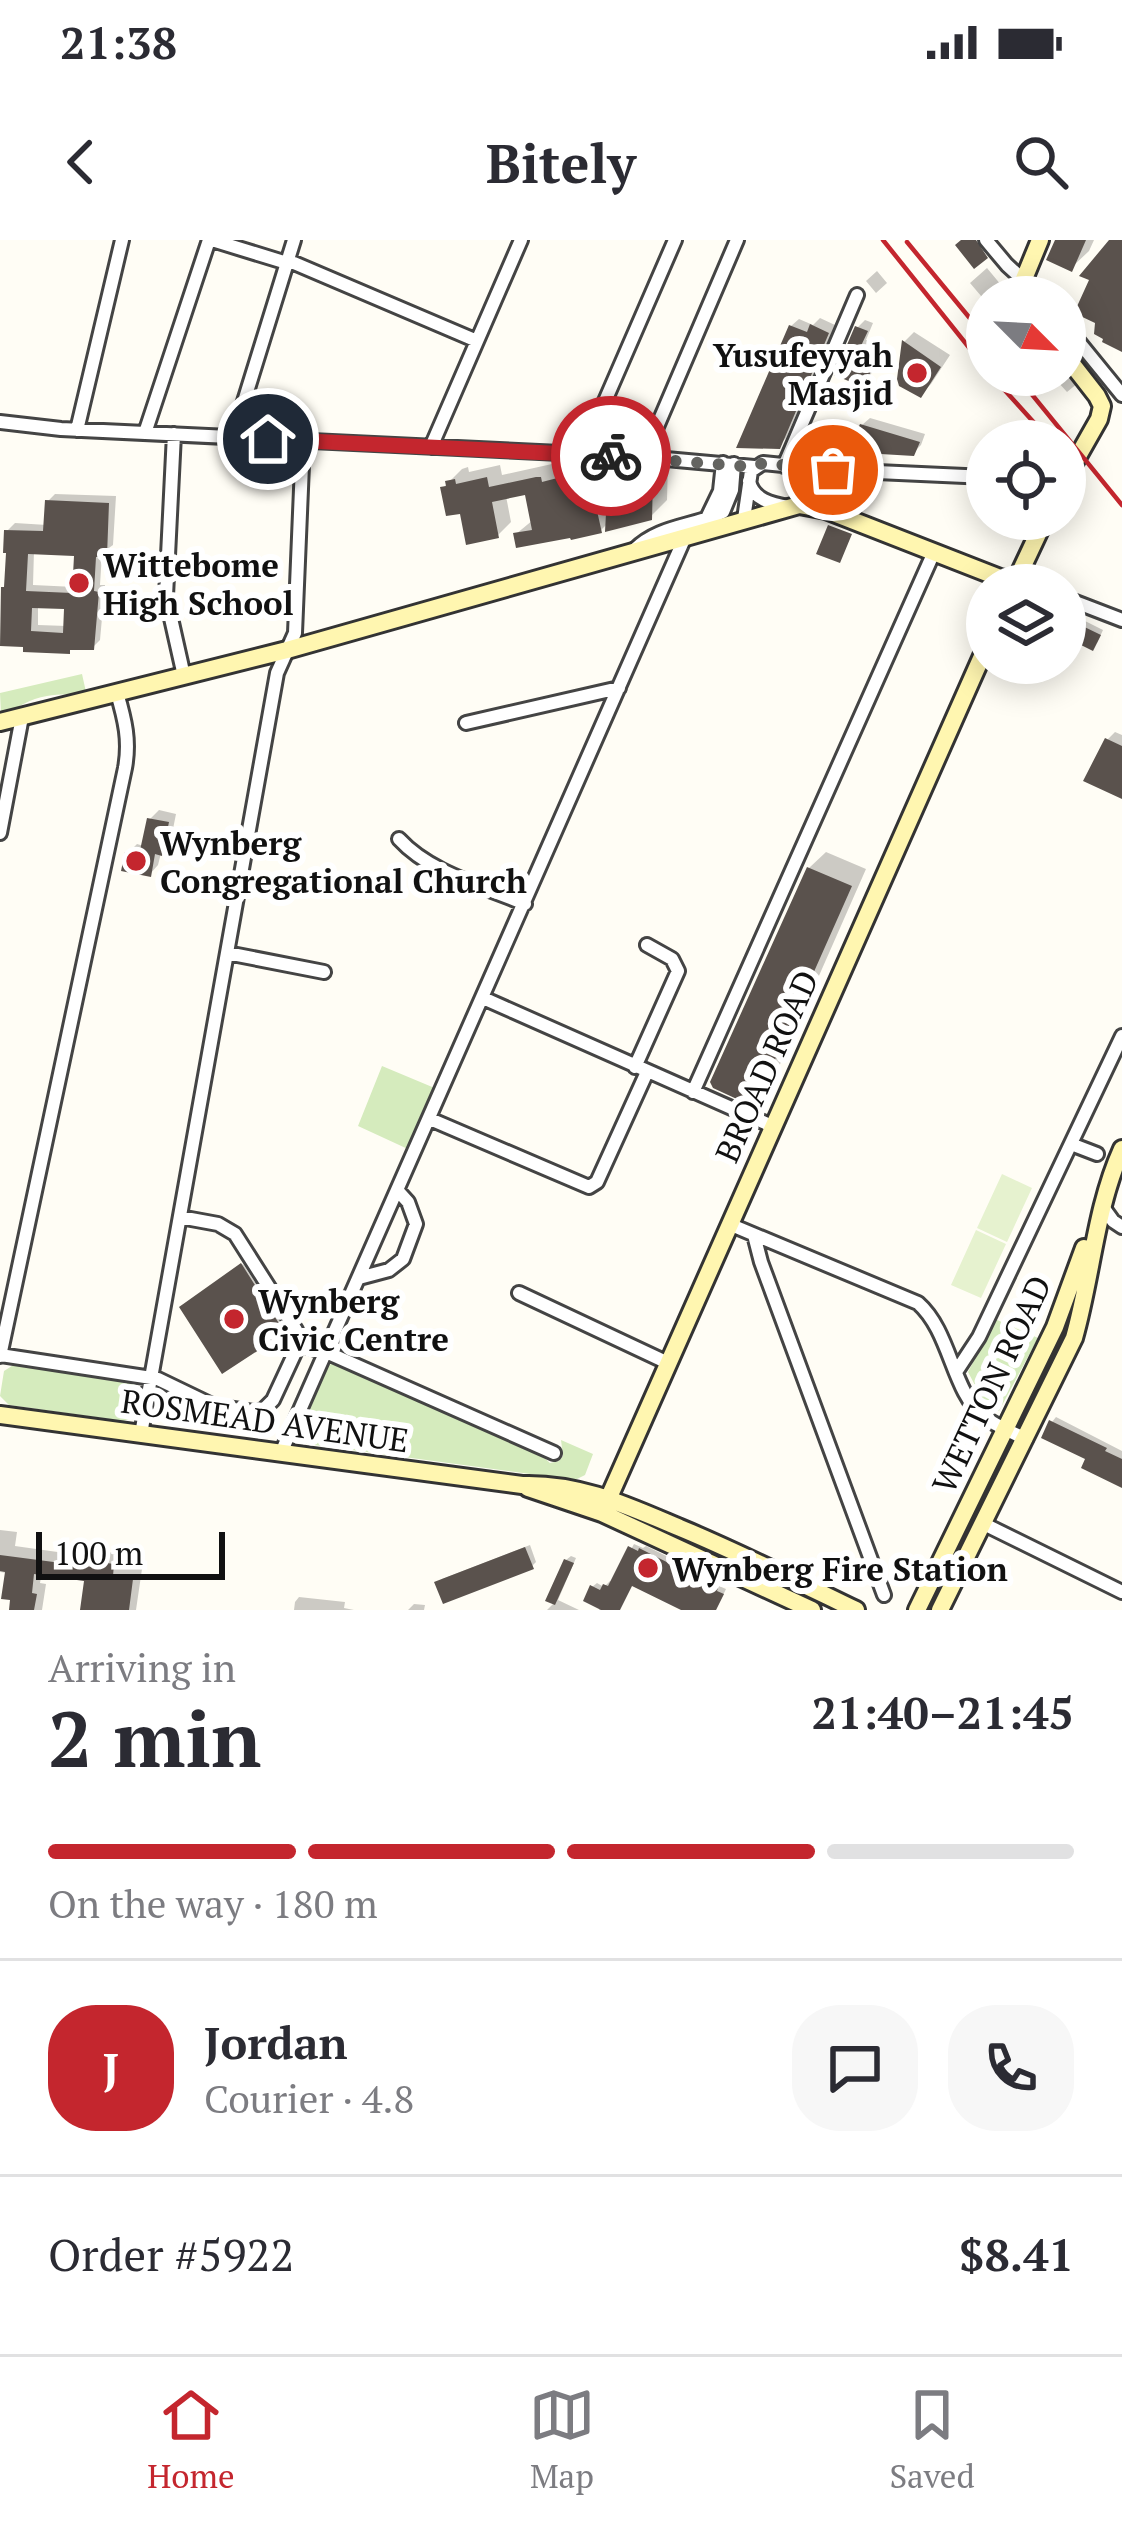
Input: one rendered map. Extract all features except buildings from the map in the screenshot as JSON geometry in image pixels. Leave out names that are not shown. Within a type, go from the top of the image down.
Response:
[{"type":"street","points":[[77,430],[122,240]]},
{"type":"street","points":[[145,433],[211,240],[294,263],[477,341]]},
{"type":"street","points":[[233,437],[294,240]]},
{"type":"street","points":[[431,447],[520,240]]},
{"type":"street","points":[[582,454],[675,240]]},
{"type":"street","points":[[644,458],[737,240]]},
{"type":"street","points":[[986,240],[1014,276]]},
{"type":"street","points":[[1026,276],[1040,240]]},
{"type":"street","points":[[784,466],[857,295]]},
{"type":"street","points":[[1086,351],[1119,391]]},
{"type":"street","points":[[1119,391],[1122,372]]},
{"type":"street","points":[[1086,382],[1102,406],[1086,441]]},
{"type":"street","points":[[0,422],[77,430],[703,462],[729,464],[751,473]]},
{"type":"street","points":[[174,434],[166,608],[184,676]]},
{"type":"street","points":[[141,1434],[277,674],[295,633],[302,441]]},
{"type":"street","points":[[745,519],[751,473],[763,463],[966,476]]},
{"type":"street","points":[[633,551],[667,529],[718,515],[726,508],[732,490],[729,464]]},
{"type":"street","points":[[751,473],[751,489],[760,498],[790,507]]},
{"type":"street","points":[[0,722],[287,650],[790,507],[816,507],[966,565]]},
{"type":"street","points":[[281,1453],[685,537]]},
{"type":"street","points":[[693,1092],[934,553]]},
{"type":"street","points":[[1086,606],[1122,620]]},
{"type":"street","name":"BROAD ROAD","points":[[606,1505],[970,684]]},
{"type":"street","points":[[466,723],[620,688]]},
{"type":"street","points":[[0,1356],[129,747],[117,693]]},
{"type":"street","points":[[0,833],[22,717]]},
{"type":"street","points":[[399,839],[433,865],[525,904]]},
{"type":"street","points":[[430,1119],[584,1186],[594,1186],[678,971],[672,959],[647,945]]},
{"type":"street","points":[[227,952],[324,972]]},
{"type":"street","points":[[483,998],[772,1126]]},
{"type":"street","points":[[956,1372],[979,1337],[1122,1036]]},
{"type":"street","points":[[1071,1144],[1097,1154]]},
{"type":"street","name":"WETTON ROAD","points":[[917,1610],[1055,1327],[1096,1206],[1122,1149]]},
{"type":"street","name":"WETTON ROAD","points":[[940,1610],[1074,1338],[1109,1180]]},
{"type":"street","points":[[359,1278],[389,1270],[403,1258],[416,1224],[398,1190]]},
{"type":"street","points":[[1103,1206],[1122,1228]]},
{"type":"street","points":[[180,1217],[218,1224],[235,1234],[296,1330],[299,1344],[554,1453]]},
{"type":"street","points":[[729,1224],[918,1303],[936,1324],[978,1412],[1026,1439]]},
{"type":"street","points":[[1096,1231],[1122,1228]]},
{"type":"street","points":[[754,1235],[884,1594]]},
{"type":"street","points":[[519,1293],[668,1363]]},
{"type":"street","name":"ROSMEAD AVENUE","points":[[0,1356],[166,1381],[214,1406],[258,1412],[273,1400],[299,1344]]},
{"type":"street","name":"ROSMEAD AVENUE","points":[[0,1415],[522,1485],[550,1484],[718,1544],[856,1610]]},
{"type":"street","name":"ROSMEAD AVENUE","points":[[606,1505],[812,1610]]},
{"type":"street","points":[[982,1523],[1122,1592]]},
{"type":"green space","points":[[82,674],[86,692],[41,697],[1,714],[0,693]]},
{"type":"green space","points":[[382,1066],[437,1089],[410,1150],[358,1126]]},
{"type":"green space","points":[[1002,1174],[1032,1188],[1007,1242],[977,1228]]},
{"type":"green space","points":[[976,1230],[1006,1244],[981,1298],[951,1285]]},
{"type":"green space","points":[[995,1319],[1038,1338],[999,1411],[986,1406],[968,1372]]},
{"type":"green space","points":[[336,1362],[539,1453],[550,1463],[563,1456],[561,1440],[593,1454],[585,1475],[575,1480],[307,1444],[300,1432],[327,1366]]},
{"type":"green space","points":[[15,1364],[134,1383],[138,1390],[132,1418],[123,1421],[9,1405],[0,1396],[4,1371]]},
{"type":"railway","points":[[883,240],[966,344]]},
{"type":"railway","points":[[907,242],[966,314]]},
{"type":"railway","points":[[1010,396],[1032,420]]},
{"type":"railway","points":[[1033,396],[1122,505]]},
{"type":"way so far","points":[[611,456],[833,470]]},
{"type":"place","name":"Yusufeyyah Masjid","points":[[917,373]]},
{"type":"place","name":"Wittebome High School","points":[[79,583]]},
{"type":"place","name":"Wynberg Congregational Church","points":[[136,861]]},
{"type":"place","name":"Wynberg Civic Centre","points":[[234,1319]]},
{"type":"place","name":"Wynberg Fire Station","points":[[648,1568]]},
{"type":"route","points":[[268,439],[611,456]]}]
